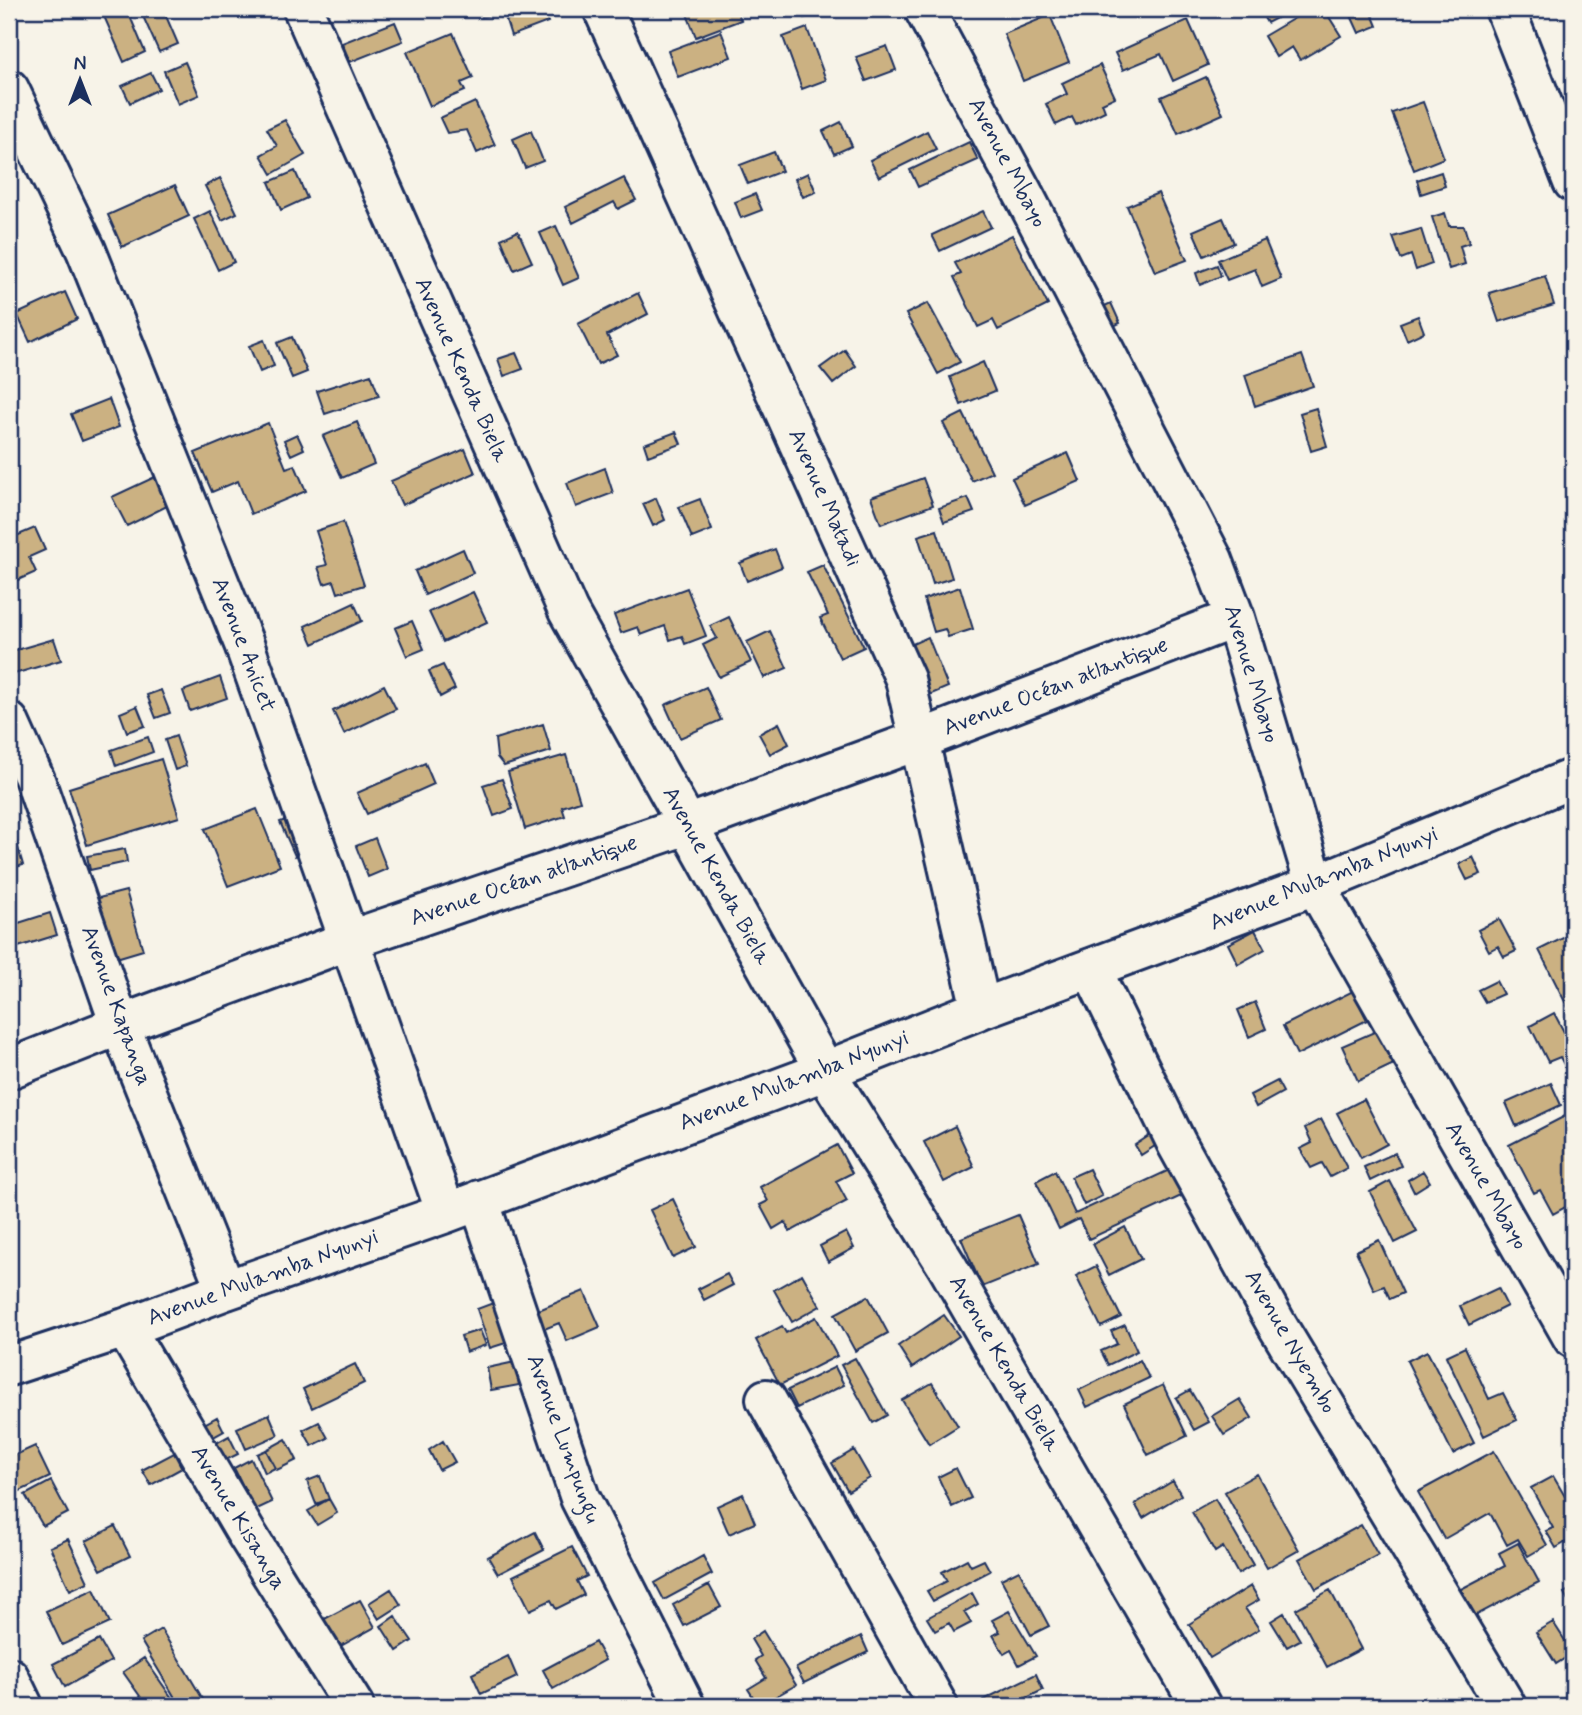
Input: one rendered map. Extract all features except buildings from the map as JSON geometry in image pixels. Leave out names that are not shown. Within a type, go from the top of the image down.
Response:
[{"type":"street","name":"Avenue Kenda Biela","points":[[303,9],[568,611],[825,1071],[947,1266],[1201,1706]]},
{"type":"street","name":"Avenue Matadi","points":[[603,9],[905,679],[981,1009]]},
{"type":"street","name":"Avenue Mbayo","points":[[924,9],[1025,197],[1213,560],[1235,618],[1315,885],[1573,1338]]},
{"type":"street","points":[[1505,9],[1573,182]]},
{"type":"street","name":"Avenue Anicet","points":[[9,89],[86,250],[244,644],[349,940],[463,1206]]},
{"type":"street","name":"Avenue Océan atlantique","points":[[9,1069],[349,940],[687,825],[919,740],[1235,618]]},
{"type":"street","name":"Avenue Kapanga","points":[[9,722],[35,780],[120,1025],[226,1290]]},
{"type":"street","name":"Avenue Mulamba Nyunyi","points":[[9,1366],[125,1328],[463,1206],[825,1071],[981,1009],[1315,885],[1573,778]]},
{"type":"street","name":"Avenue Nyembo","points":[[1091,968],[1177,1144],[1277,1325],[1506,1706]]},
{"type":"street","name":"Avenue Lumpungu","points":[[463,1206],[580,1498],[685,1706]]},
{"type":"street","name":"Avenue Kisanga","points":[[125,1328],[246,1533],[354,1706]]},
{"type":"street","points":[[766,1399],[938,1706]]},
{"type":"street","points":[[9,1677],[23,1706]]}]
